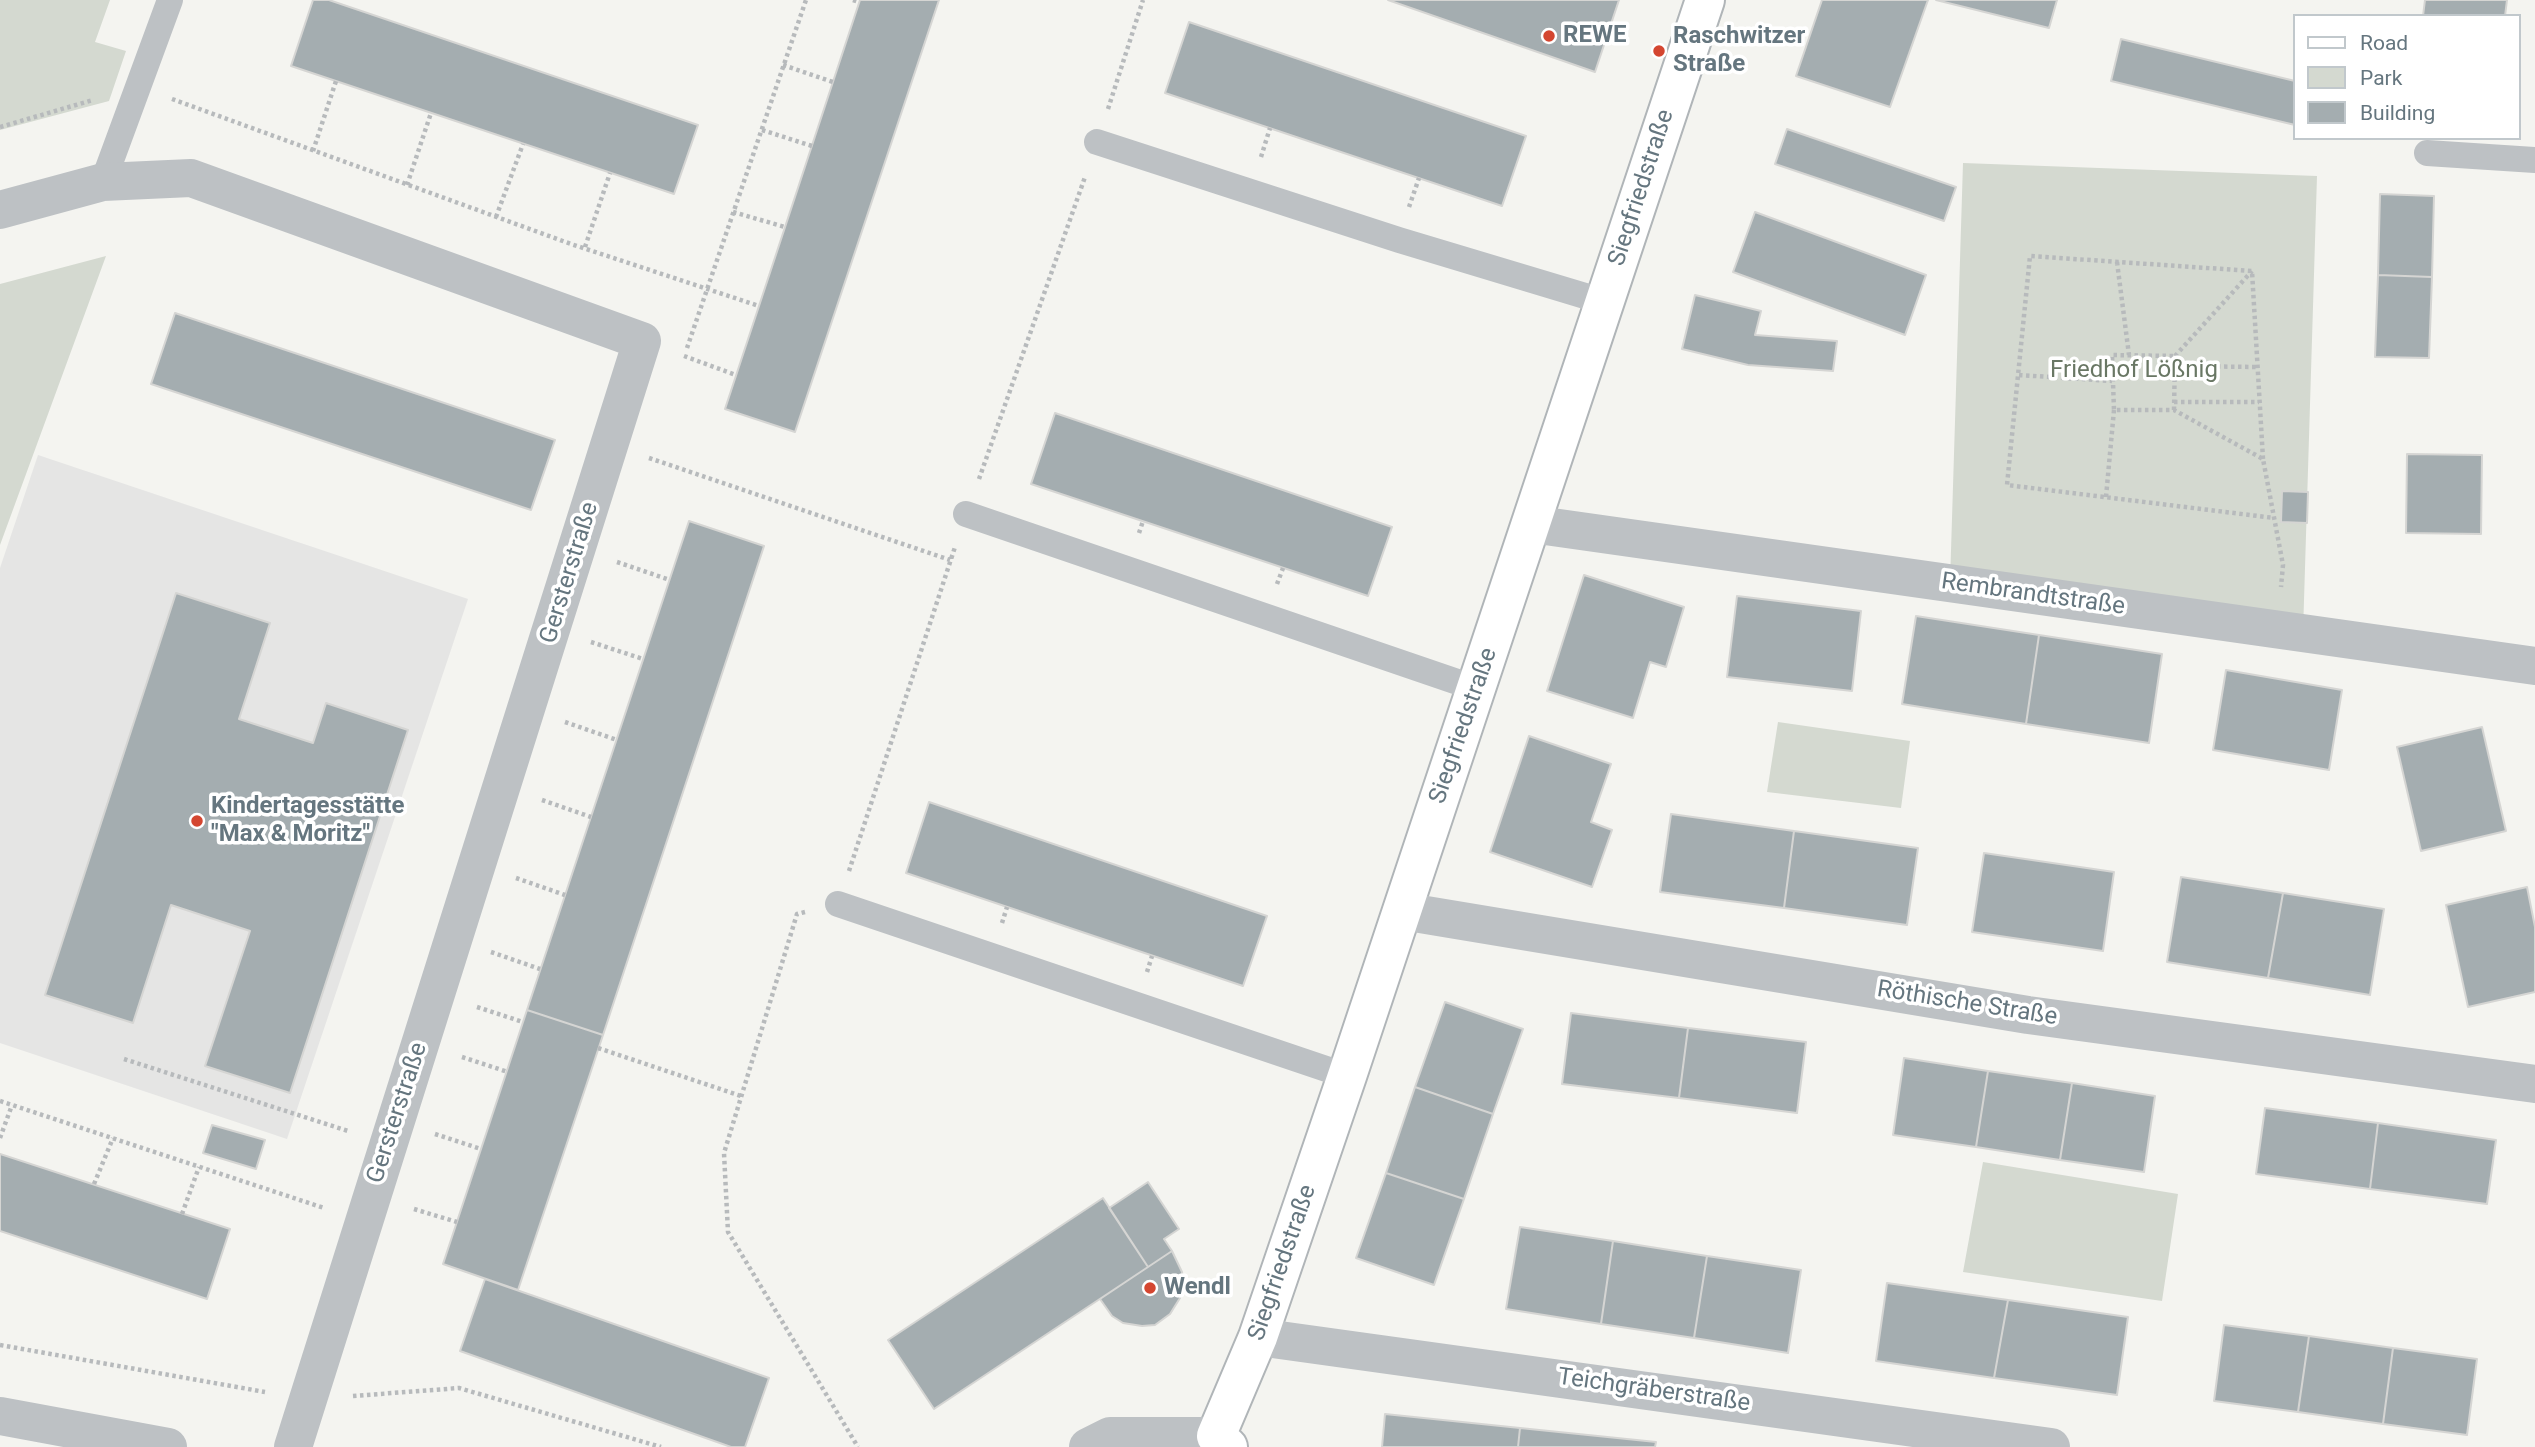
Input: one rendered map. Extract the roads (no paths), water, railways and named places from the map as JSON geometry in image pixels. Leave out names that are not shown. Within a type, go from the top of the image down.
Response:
[{"type":"main road","name":"Siegfriedstraße","points":[[1218,1443],[1258,1337],[1348,1076],[1705,0]]},
{"type":"street","name":"Gersterstraße","points":[[103,182],[191,178],[642,341],[293,1447]]},
{"type":"street","points":[[0,210],[103,182]]},
{"type":"street","name":"Rembrandtstraße","points":[[1531,524],[2535,666]]},
{"type":"street","name":"Röthische Straße","points":[[1402,911],[2028,1015],[2535,1084]]},
{"type":"street","name":"Teichgräberstraße","points":[[1258,1337],[2051,1447]]},
{"type":"street","points":[[0,1416],[168,1447]]},
{"type":"street","points":[[1088,1447],[1110,1436],[1218,1443]]},
{"type":"lane","points":[[103,182],[170,0]]},
{"type":"lane","points":[[1097,142],[1399,240],[1605,302]]},
{"type":"lane","points":[[2427,153],[2535,160]]},
{"type":"lane","points":[[966,514],[1478,689]]},
{"type":"lane","points":[[838,904],[1348,1076]]},
{"type":"place","name":"REWE","points":[[1549,36]]},
{"type":"place","name":"Raschwitzer Straße","points":[[1659,51]]},
{"type":"place","name":"Kindertagesstätte \"Max & Moritz\"","points":[[197,821]]},
{"type":"place","name":"Wendl","points":[[1150,1288]]},
{"type":"park label","name":"Friedhof Lößnig","points":[[2134,371]]}]
